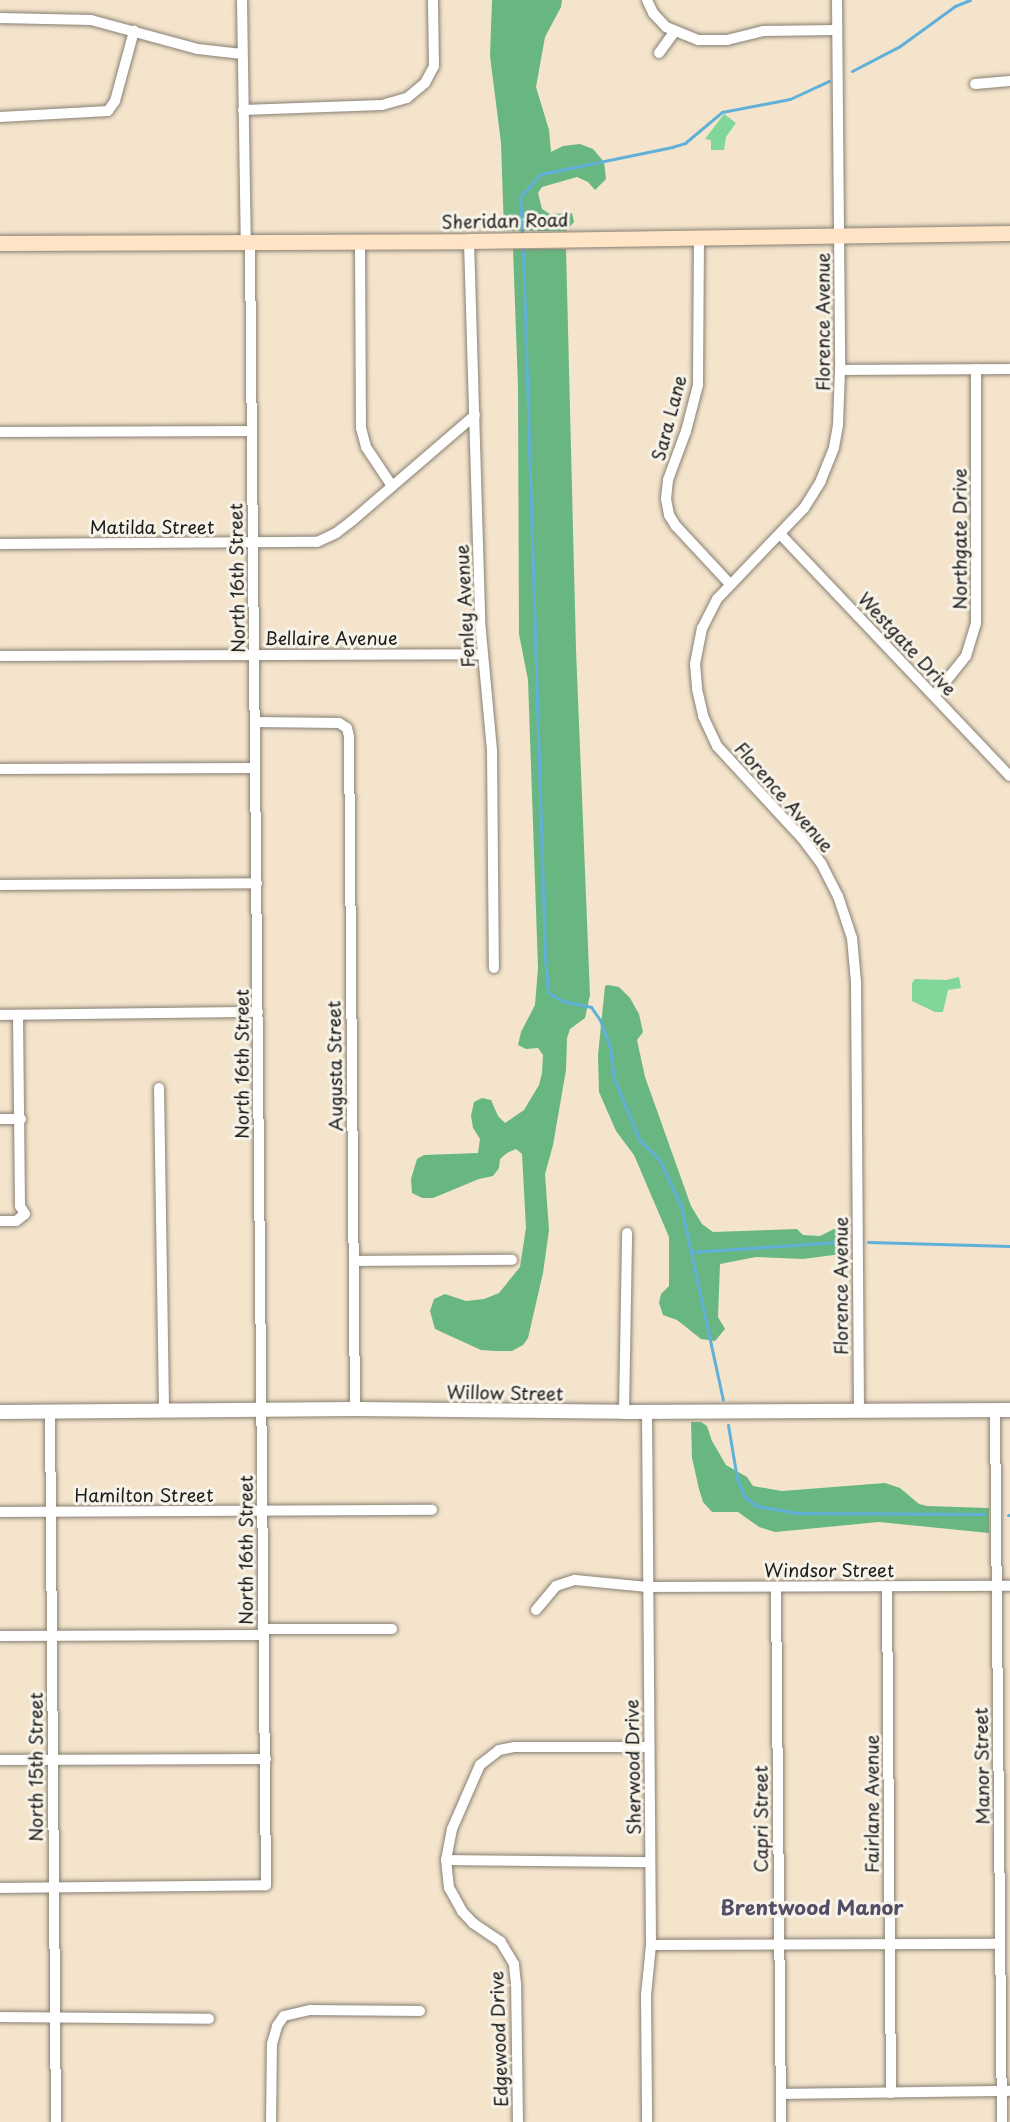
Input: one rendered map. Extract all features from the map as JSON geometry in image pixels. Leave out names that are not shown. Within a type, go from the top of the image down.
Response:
[{"type":"main road","name":"Sheridan Road","points":[[0,243],[469,241],[1010,233]]},
{"type":"street","name":"North 16th Street","points":[[54,1888],[266,1885],[254,543],[242,0]]},
{"type":"street","points":[[243,110],[382,105],[407,98],[425,83],[434,66],[432,0]]},
{"type":"street","points":[[647,0],[660,21],[674,32],[708,41],[763,31],[837,30]]},
{"type":"street","name":"Florence Avenue","points":[[837,0],[840,370],[838,425],[830,459],[810,500],[781,535],[729,583],[711,608],[698,645],[696,689],[703,716],[726,757],[802,838],[821,863],[838,896],[852,938],[856,982],[859,1410]]},
{"type":"street","points":[[0,18],[74,17],[198,49],[242,54]]},
{"type":"street","points":[[0,117],[103,112],[112,109],[134,31]]},
{"type":"street","points":[[659,53],[674,32]]},
{"type":"street","points":[[975,84],[1010,81]]},
{"type":"street","name":"Sara Lane","points":[[699,237],[698,385],[686,430],[668,480],[666,499],[669,515],[676,526],[729,583]]},
{"type":"street","name":"Fenley Avenue","points":[[469,241],[482,654],[492,751],[494,968]]},
{"type":"street","points":[[360,242],[362,435],[372,459],[392,486]]},
{"type":"street","name":"Northgate Drive","points":[[934,696],[962,663],[972,643],[976,622],[976,369]]},
{"type":"street","points":[[840,370],[1010,369]]},
{"type":"street","name":"Matilda Street","points":[[0,544],[304,543],[329,537],[475,415]]},
{"type":"street","points":[[0,432],[252,431]]},
{"type":"street","name":"Westgate Drive","points":[[781,535],[1010,776]]},
{"type":"street","name":"Bellaire Avenue","points":[[0,656],[482,654]]},
{"type":"street","name":"Augusta Street","points":[[255,722],[344,724],[349,737],[355,1408]]},
{"type":"street","points":[[0,770],[255,768]]},
{"type":"street","points":[[0,885],[257,883]]},
{"type":"street","points":[[0,1015],[258,1012]]},
{"type":"street","points":[[0,1221],[16,1221],[25,1214],[20,1206],[21,1119],[18,1015]]},
{"type":"street","points":[[159,1088],[164,1410]]},
{"type":"street","points":[[0,1119],[21,1119]]},
{"type":"street","points":[[624,1412],[627,1233]]},
{"type":"street","points":[[354,1261],[512,1260]]},
{"type":"street","name":"Willow Street","points":[[0,1412],[355,1408],[624,1412],[1010,1410]]},
{"type":"street","name":"North 15th Street","points":[[50,1411],[56,2122]]},
{"type":"street","name":"Manor Street","points":[[995,1411],[998,1739],[1006,2092],[1002,2122]]},
{"type":"street","name":"Sherwood Drive","points":[[647,1412],[651,1945],[646,1995],[647,2122]]},
{"type":"street","name":"Hamilton Street","points":[[0,1512],[432,1510]]},
{"type":"street","name":"Windsor Street","points":[[536,1610],[556,1586],[570,1580],[648,1587],[1010,1586]]},
{"type":"street","name":"Capri Street","points":[[776,1587],[781,2122]]},
{"type":"street","name":"Fairlane Avenue","points":[[887,1587],[891,2092]]},
{"type":"street","points":[[0,1636],[392,1629]]},
{"type":"street","points":[[998,1739],[1010,1739]]},
{"type":"street","name":"Edgewood Drive","points":[[518,2122],[514,1964],[501,1942],[472,1923],[449,1888],[446,1860],[450,1839],[480,1765],[493,1754],[514,1748],[649,1747]]},
{"type":"street","points":[[0,1760],[266,1759]]},
{"type":"street","points":[[446,1860],[650,1862]]},
{"type":"street","points":[[0,1888],[54,1888]]},
{"type":"street","points":[[651,1945],[890,1944],[1003,1937]]},
{"type":"street","points":[[271,2122],[270,2059],[273,2037],[280,2020],[289,2013],[311,2010],[420,2011]]},
{"type":"street","points":[[0,2017],[209,2019]]},
{"type":"street","points":[[782,2094],[1006,2092]]},
{"type":"green space","points":[[492,0],[562,0],[561,7],[545,37],[536,87],[549,130],[551,152],[563,146],[580,144],[593,149],[604,162],[606,179],[595,190],[588,182],[577,177],[542,187],[538,193],[542,209],[550,214],[572,213],[574,222],[566,231],[504,231],[501,143],[490,56]]},
{"type":"green space","points":[[724,114],[736,123],[726,137],[724,150],[711,150],[711,140],[705,139]]},
{"type":"green space","points":[[513,249],[566,249],[576,649],[590,995],[585,1018],[570,1029],[567,1038],[566,1070],[553,1145],[545,1174],[549,1230],[543,1273],[528,1338],[523,1345],[512,1351],[495,1351],[481,1350],[435,1329],[430,1311],[434,1299],[445,1294],[466,1301],[484,1299],[499,1293],[520,1267],[526,1228],[522,1154],[516,1149],[507,1153],[500,1159],[499,1168],[493,1176],[479,1179],[433,1198],[422,1198],[412,1193],[411,1179],[417,1159],[424,1155],[478,1153],[480,1139],[473,1128],[471,1116],[474,1102],[482,1098],[491,1100],[498,1116],[505,1123],[524,1110],[539,1085],[542,1073],[543,1055],[538,1048],[526,1049],[518,1045],[521,1032],[535,1005],[538,968],[528,680],[519,634],[518,387]]},
{"type":"green space","points":[[959,977],[961,988],[948,990],[943,1012],[935,1012],[912,1001],[912,983],[915,979],[946,980]]},
{"type":"green space","points":[[605,986],[619,987],[630,998],[639,1014],[643,1032],[637,1040],[645,1077],[691,1206],[702,1224],[713,1232],[797,1229],[803,1235],[820,1236],[836,1228],[848,1226],[848,1252],[803,1259],[756,1257],[720,1264],[718,1317],[725,1329],[715,1341],[701,1339],[677,1320],[663,1315],[659,1303],[661,1294],[669,1286],[669,1237],[634,1155],[616,1131],[599,1092],[598,1055]]},
{"type":"green space","points":[[691,1422],[701,1422],[707,1426],[712,1441],[726,1465],[747,1477],[753,1486],[782,1491],[885,1483],[900,1488],[919,1504],[927,1506],[989,1508],[989,1533],[879,1522],[775,1532],[759,1527],[738,1512],[712,1512],[703,1502],[699,1489],[692,1458]]},
{"type":"waterway","points":[[852,71],[900,46],[955,6],[970,0]]},
{"type":"waterway","points":[[522,232],[520,197],[541,174],[685,143],[722,112],[790,99],[829,81]]},
{"type":"waterway","points":[[523,249],[548,993],[563,1001],[591,1007],[600,1020],[610,1047],[614,1078],[639,1139],[660,1161],[681,1206],[723,1400]]},
{"type":"waterway","points":[[691,1252],[838,1242]]},
{"type":"waterway","points":[[868,1242],[1010,1246]]},
{"type":"waterway","points":[[728,1425],[737,1479],[745,1497],[757,1506],[796,1513],[984,1514]]},
{"type":"district","name":"Brentwood Manor","points":[[812,1907]]}]
